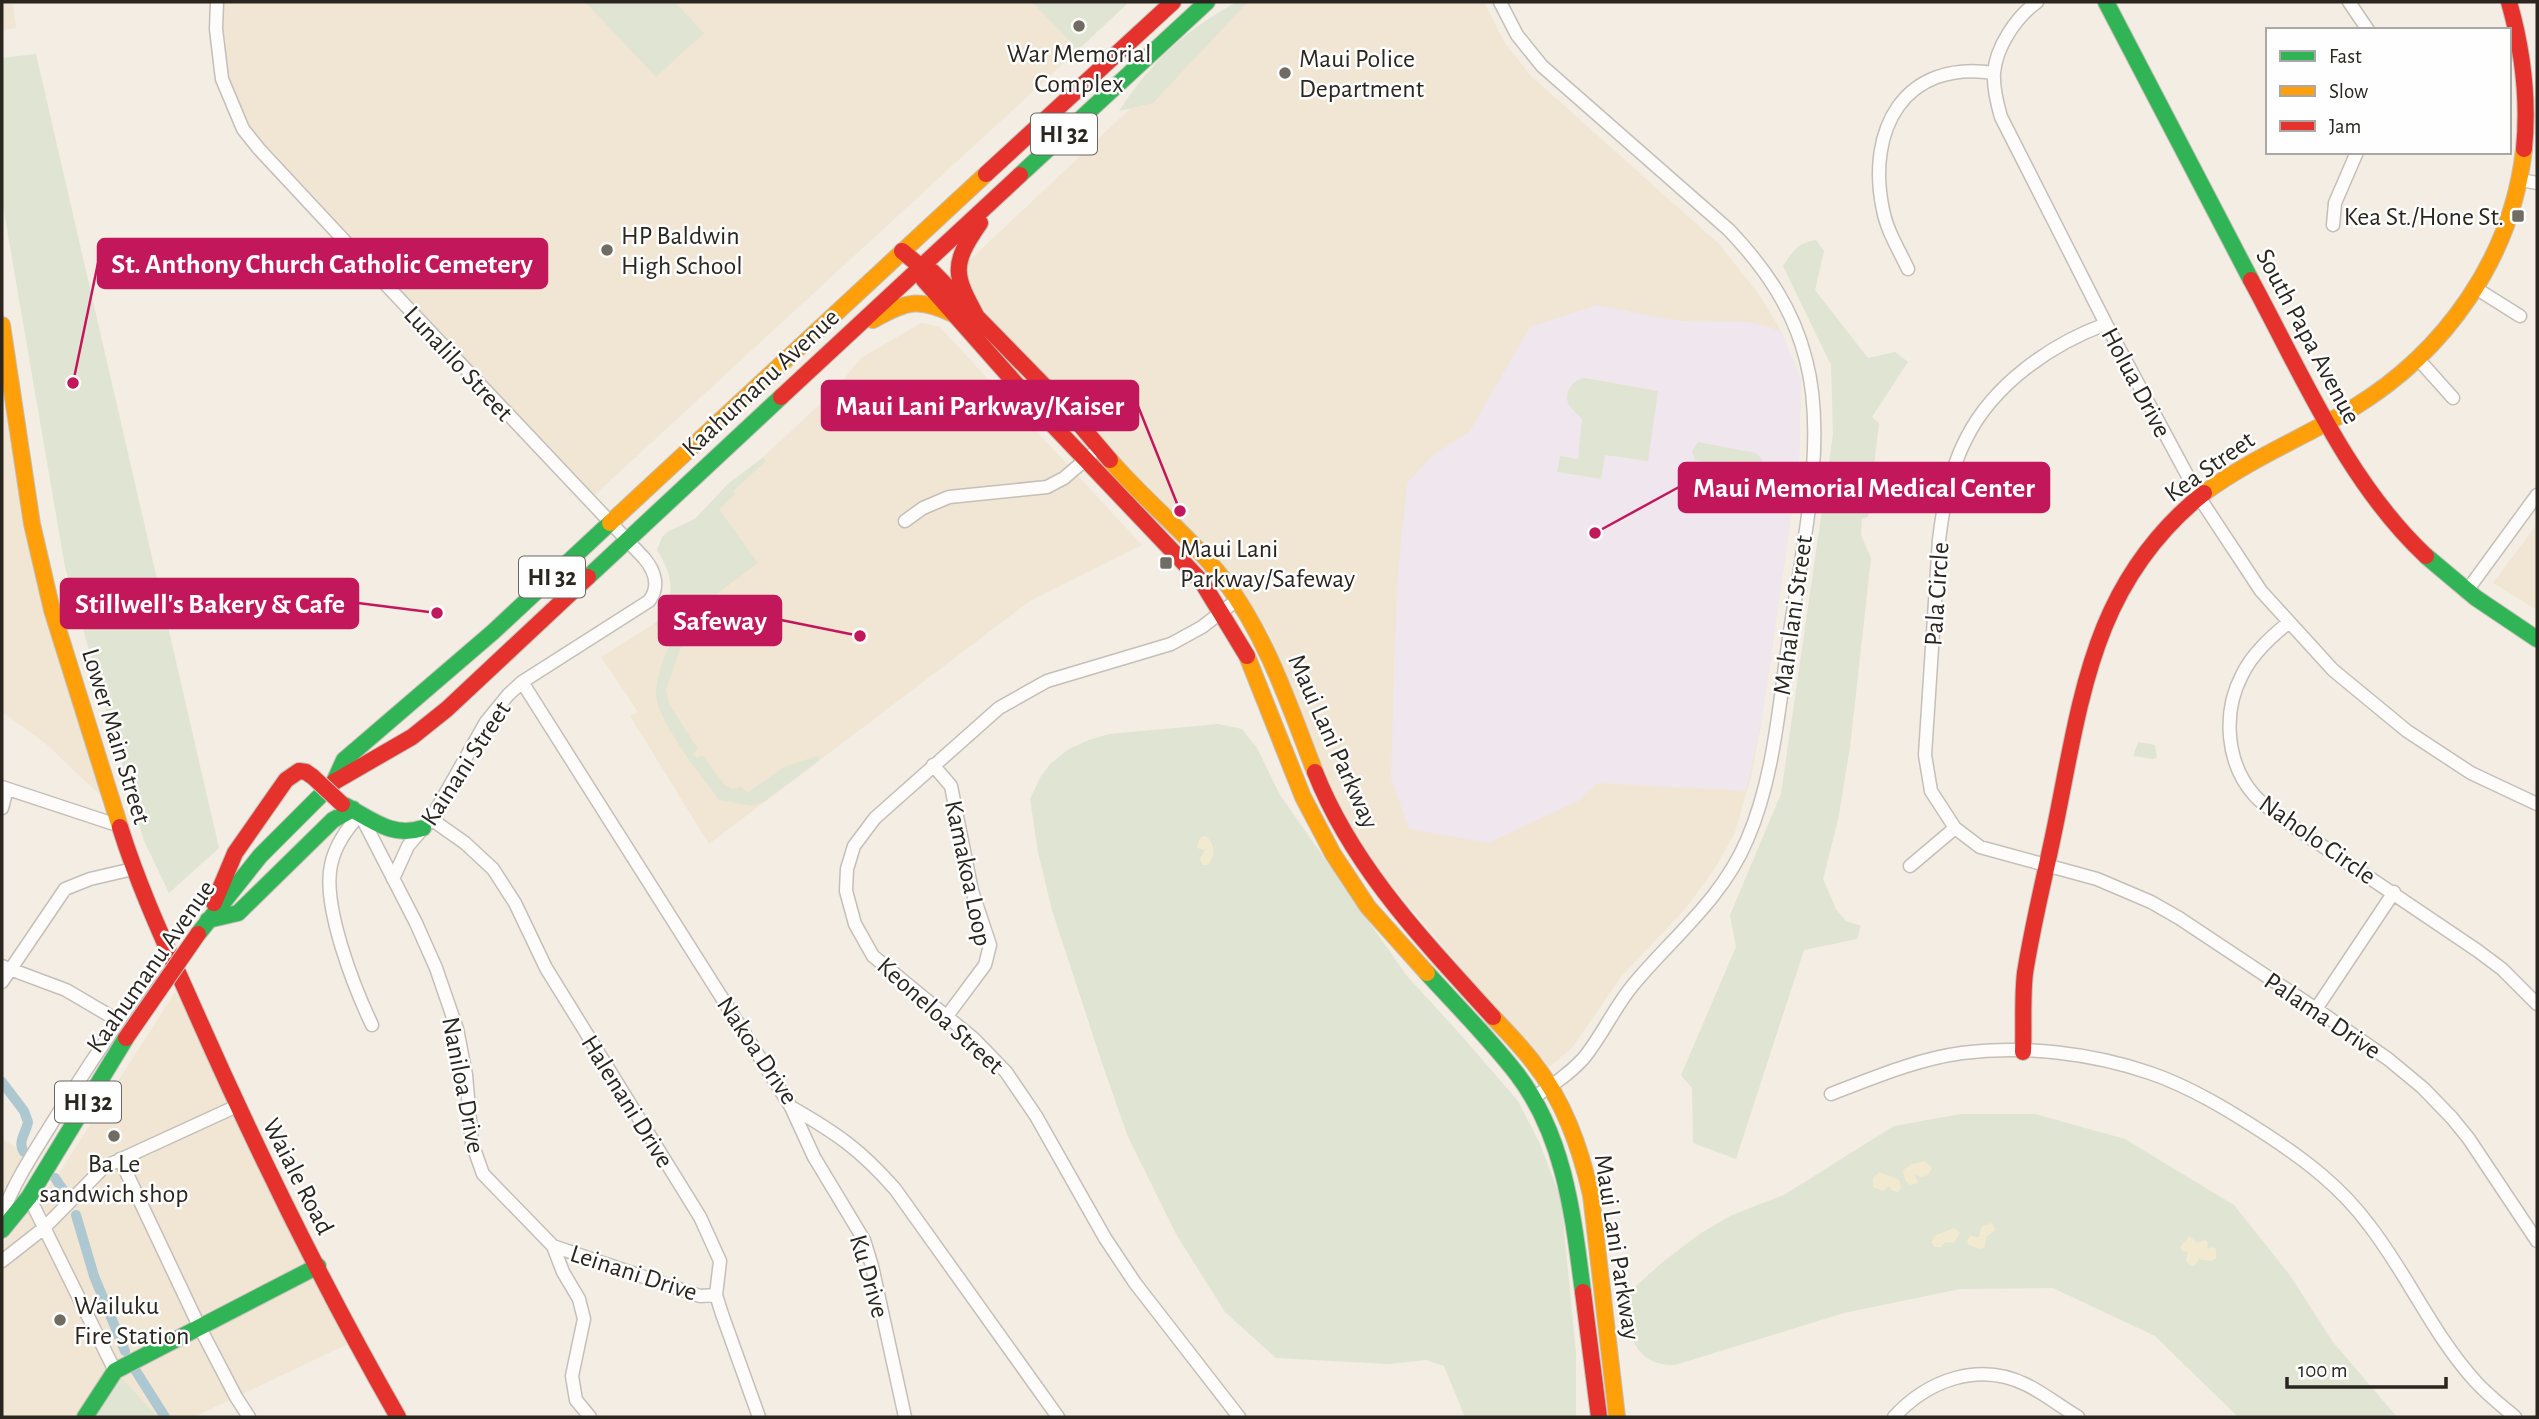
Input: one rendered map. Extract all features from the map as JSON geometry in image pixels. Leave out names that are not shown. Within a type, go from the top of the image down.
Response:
[{"type":"main road","name":"Kaahumanu Avenue","points":[[334,782],[344,760],[493,632],[1173,2]]},
{"type":"main road","name":"Kaahumanu Avenue","points":[[2,1230],[49,1166],[126,1038],[208,920],[260,856],[334,782],[412,737],[447,709],[920,266],[1207,2]]},
{"type":"main road","name":"South Papa Avenue","points":[[2106,2],[2220,222],[2360,476],[2387,514],[2466,592],[2537,639]]},
{"type":"main road","name":"Kea Street","points":[[2023,1052],[2025,975],[2080,701],[2090,659],[2105,618],[2125,580],[2182,510],[2251,462],[2374,396],[2419,360],[2448,329],[2477,289],[2496,255],[2521,180],[2526,112],[2525,74],[2509,2]]},
{"type":"main road","points":[[978,319],[959,283],[957,266],[963,247],[1003,190]]},
{"type":"main road","name":"Maui Lani Parkway","points":[[902,251],[920,266],[933,272],[1213,565],[1272,660],[1322,789],[1350,843],[1385,894],[1533,1061],[1550,1087],[1570,1125],[1583,1159],[1591,1195],[1617,1417]]},
{"type":"main road","name":"Maui Lani Parkway","points":[[920,266],[924,280],[955,316],[1048,420],[1202,582],[1254,669],[1303,797],[1333,854],[1368,907],[1494,1047],[1533,1098],[1555,1144],[1571,1199],[1600,1417]]},
{"type":"main road","points":[[845,337],[898,306],[911,302],[924,301],[955,316]]},
{"type":"main road","name":"Lower Main Street","points":[[2,325],[32,524],[46,585],[132,870],[168,950]]},
{"type":"main road","points":[[447,709],[453,697],[450,669],[470,676],[484,674]]},
{"type":"main road","points":[[208,920],[235,853],[290,775],[300,770],[311,775],[352,809],[402,834],[427,823]]},
{"type":"main road","points":[[208,920],[237,913],[333,820],[352,809]]},
{"type":"main road","name":"Waiale Road","points":[[168,950],[237,1106],[354,1340],[398,1417]]},
{"type":"main road","points":[[85,1417],[115,1371],[318,1266]]},
{"type":"street","name":"Lunalilo Street","points":[[217,2],[218,55],[222,79],[243,129],[610,522]]},
{"type":"street","name":"Mahalani Street","points":[[1500,2],[1517,35],[1542,66],[1754,255],[1779,291],[1794,324],[1806,360],[1813,395],[1814,463],[1776,726],[1766,780],[1749,836],[1733,868],[1698,917],[1633,984],[1584,1058],[1564,1078],[1533,1098]]},
{"type":"street","name":"Holua Drive","points":[[2037,2],[2017,20],[1997,60],[1994,91],[2001,117],[2106,324],[2199,497],[2261,591],[2333,670],[2407,731],[2471,773],[2537,804]]},
{"type":"street","points":[[2349,2],[2367,28]]},
{"type":"street","points":[[1908,269],[1892,237],[1879,186],[1878,159],[1892,114],[1914,90],[1931,79],[1964,70],[1994,72]]},
{"type":"street","points":[[2333,225],[2335,203],[2356,154]]},
{"type":"street","points":[[2521,180],[2537,183]]},
{"type":"street","points":[[2477,289],[2520,316]]},
{"type":"street","name":"Pala Circle","points":[[2048,867],[1980,847],[1955,828],[1931,791],[1924,755],[1940,530],[1954,464],[1967,436],[1982,414],[2018,375],[2063,344],[2106,324]]},
{"type":"street","points":[[2419,360],[2453,398]]},
{"type":"street","points":[[905,521],[923,508],[949,497],[1047,487],[1064,478],[1099,447]]},
{"type":"street","points":[[2466,592],[2537,495]]},
{"type":"street","name":"Kainani Street","points":[[393,879],[401,857],[427,823],[486,722],[508,695],[522,682],[639,608],[653,595],[655,584],[652,567],[610,522]]},
{"type":"street","name":"Keoneloa Street","points":[[1237,600],[1202,626],[1171,644],[1047,681],[999,708],[874,818],[854,846],[847,869],[846,891],[855,925],[873,956],[974,1039],[1006,1072],[1036,1115],[1105,1238],[1135,1283],[1239,1417]]},
{"type":"street","name":"Naholo Circle","points":[[2288,623],[2253,656],[2241,675],[2230,712],[2229,736],[2237,765],[2249,788],[2269,808],[2478,950],[2537,1004]]},
{"type":"street","name":"Nakoa Drive","points":[[522,682],[791,1107],[852,1144],[895,1189],[1058,1417]]},
{"type":"street","name":"Kamakoa Loop","points":[[933,765],[951,786],[972,891],[990,945],[985,965],[947,1016]]},
{"type":"street","points":[[2,808],[4,788],[120,825]]},
{"type":"street","points":[[352,809],[337,845],[328,884],[345,956],[372,1026]]},
{"type":"street","name":"Naniloa Drive","points":[[352,809],[393,879],[436,968],[457,1029],[466,1074],[472,1143],[482,1174],[553,1246],[563,1272],[579,1299],[584,1319],[572,1376],[576,1400],[590,1417]]},
{"type":"street","name":"Halenani Drive","points":[[427,823],[484,859],[515,903],[546,968],[705,1226],[720,1261],[716,1295],[760,1417]]},
{"type":"street","points":[[1910,866],[1955,828]]},
{"type":"street","name":"Palama Drive","points":[[2048,867],[2097,879],[2151,902],[2179,918],[2388,1059],[2434,1099],[2469,1139],[2537,1241]]},
{"type":"street","points":[[2,982],[6,967],[65,889],[90,879],[132,870]]},
{"type":"street","points":[[2316,1009],[2395,892]]},
{"type":"street","points":[[2,1215],[8,1198],[36,1149],[117,1020],[168,950]]},
{"type":"street","points":[[6,967],[66,990],[117,1020]]},
{"type":"street","points":[[1831,1094],[1926,1060],[1963,1053],[2077,1055],[2149,1073],[2186,1088],[2238,1116],[2301,1157],[2336,1187],[2370,1225],[2449,1348],[2476,1382],[2515,1417]]},
{"type":"street","points":[[2,1261],[44,1228],[104,1167],[237,1106]]},
{"type":"street","name":"Ku Drive","points":[[791,1107],[814,1157],[864,1240],[905,1417]]},
{"type":"street","points":[[120,1159],[199,1326],[249,1417]]},
{"type":"street","points":[[29,1196],[115,1371]]},
{"type":"street","name":"Leinani Drive","points":[[553,1246],[700,1296],[716,1295]]},
{"type":"street","points":[[1894,1417],[1915,1396],[1941,1382],[1967,1375],[1993,1374],[2027,1385],[2078,1417]]},
{"type":"shaded area","points":[[2,2],[13,2],[16,28],[2,30]]},
{"type":"shaded area","name":"HP Baldwin High School","points":[[217,2],[1032,2],[1078,50],[589,500],[259,149],[231,105]]},
{"type":"shaded area","points":[[1243,2],[1484,2],[1505,43],[1531,76],[1719,244],[1760,296],[1781,331],[1801,380],[1799,462],[1761,724],[1751,777],[1735,832],[1716,867],[1686,908],[1621,977],[1572,1048],[1547,1069],[1374,865],[1343,818],[1284,668],[1268,632],[1244,594],[953,276]]},
{"type":"shaded area","points":[[1597,305],[1679,321],[1751,322],[1781,331],[1801,380],[1799,462],[1761,724],[1746,791],[1597,783],[1578,801],[1488,843],[1409,829],[1391,778],[1397,584],[1407,483],[1433,455],[1470,431],[1530,327]]},
{"type":"shaded area","points":[[921,323],[940,327],[1142,545],[1030,601],[709,844],[630,716],[638,712],[601,657],[660,620],[668,612],[678,590],[678,575],[662,537],[695,519],[728,484],[759,461],[834,391],[861,358]]},
{"type":"shaded area","points":[[2,341],[31,524],[103,798],[45,743],[2,712]]},
{"type":"shaded area","points":[[2537,524],[2537,610],[2493,583]]},
{"type":"shaded area","points":[[175,992],[182,1001],[350,1343],[194,1417],[158,1417],[115,1372],[85,1417],[2,1417],[2,1246],[58,1175]]},
{"type":"shaded area","points":[[2,1139],[34,1158],[2,1212]]},
{"type":"green space","points":[[585,2],[675,2],[704,33],[656,77]]},
{"type":"green space","name":"War Memorial Complex","points":[[1032,2],[1129,2],[1078,50]]},
{"type":"green space","points":[[1237,2],[1247,3],[1153,103],[1119,111],[1144,77],[1170,49],[1201,24]]},
{"type":"green space","points":[[36,54],[219,848],[169,893],[144,841],[65,567],[2,200],[2,58]]},
{"type":"green space","points":[[1816,240],[1824,251],[1815,290],[1868,358],[1895,352],[1908,362],[1872,417],[1879,423],[1868,517],[1862,519],[1861,535],[1871,558],[1850,747],[1838,820],[1823,879],[1836,909],[1846,921],[1861,926],[1857,939],[1804,950],[1736,1159],[1693,1143],[1692,1088],[1681,1075],[1736,947],[1730,915],[1781,794],[1833,434],[1831,365],[1783,266],[1796,248]]},
{"type":"green space","points":[[1585,378],[1658,391],[1648,461],[1605,455],[1601,479],[1557,472],[1560,456],[1578,459],[1582,419],[1569,405],[1567,396],[1573,384]]},
{"type":"green space","points":[[1698,442],[1756,453],[1762,463],[1753,471],[1695,460],[1692,451]]},
{"type":"green space","points":[[762,458],[766,461],[733,491],[735,494],[719,509],[758,563],[705,603],[692,617],[666,689],[669,704],[698,749],[693,754],[697,758],[702,755],[725,785],[733,789],[741,786],[747,793],[784,767],[817,756],[820,760],[765,801],[752,806],[719,800],[671,733],[658,705],[656,686],[673,636],[661,632],[654,624],[668,612],[673,600],[670,596],[668,572],[657,550],[662,537],[695,519],[728,484]]},
{"type":"green space","points":[[1218,724],[1242,729],[1257,748],[1280,795],[1407,976],[1518,1101],[1540,1144],[1561,1199],[1576,1353],[1574,1417],[1465,1417],[1444,1366],[1426,1360],[1389,1364],[1276,1358],[1225,1312],[1176,1234],[1128,1137],[1101,1060],[1052,910],[1038,852],[1030,799],[1051,763],[1069,749],[1089,740],[1109,734]]},
{"type":"green space","points":[[2138,742],[2155,745],[2157,757],[2154,759],[2133,756]]},
{"type":"green space","points":[[1961,1114],[2035,1114],[2125,1139],[2234,1205],[2289,1274],[2333,1342],[2397,1417],[2238,1417],[2155,1336],[2053,1288],[1960,1289],[1844,1313],[1675,1365],[1650,1360],[1636,1346],[1629,1325],[1626,1300],[1636,1286],[1701,1233],[1732,1215],[1784,1195],[1894,1126]]},
{"type":"green space","points":[[115,1371],[158,1417],[85,1417]]},
{"type":"sand","points":[[1205,836],[1214,850],[1210,862],[1203,865],[1200,859],[1205,850],[1197,848],[1200,838]]},
{"type":"sand","points":[[1925,1161],[1932,1168],[1928,1175],[1922,1177],[1914,1174],[1918,1183],[1909,1185],[1903,1170],[1912,1164]]},
{"type":"sand","points":[[1879,1172],[1899,1180],[1901,1188],[1898,1192],[1889,1186],[1883,1191],[1873,1187],[1873,1178]]},
{"type":"sand","points":[[1992,1223],[1995,1230],[1986,1237],[1985,1247],[1981,1249],[1969,1245],[1967,1241],[1970,1236],[1979,1237],[1982,1226]]},
{"type":"sand","points":[[1954,1228],[1960,1233],[1954,1243],[1945,1242],[1941,1247],[1934,1247],[1934,1236]]},
{"type":"sand","points":[[2190,1236],[2197,1243],[2206,1240],[2207,1249],[2216,1249],[2216,1258],[2211,1261],[2199,1259],[2194,1266],[2188,1264],[2188,1252],[2182,1251],[2180,1247]]},
{"type":"waterway","points":[[2,1082],[24,1111],[28,1122],[22,1141],[24,1152]]},
{"type":"waterway","points":[[55,1178],[68,1197]]},
{"type":"waterway","points":[[76,1215],[94,1276],[125,1351]]},
{"type":"waterway","points":[[134,1368],[165,1417]]},
{"type":"traffic: fast","points":[[1020,175],[1207,2]]},
{"type":"traffic: fast","points":[[2106,2],[2251,280]]},
{"type":"traffic: fast","points":[[588,577],[781,397]]},
{"type":"traffic: fast","points":[[198,934],[260,856],[334,782],[344,760],[493,632],[610,523]]},
{"type":"traffic: fast","points":[[2426,556],[2476,598],[2537,639]]},
{"type":"traffic: fast","points":[[342,804],[390,829],[411,831],[423,828]]},
{"type":"traffic: fast","points":[[208,920],[238,913],[333,820],[353,809]]},
{"type":"traffic: fast","points":[[1427,973],[1517,1074],[1546,1124],[1564,1178],[1583,1292]]},
{"type":"traffic: fast","points":[[2,1230],[29,1197],[126,1038]]},
{"type":"traffic: fast","points":[[85,1417],[115,1371],[318,1266]]},
{"type":"traffic: slow","points":[[2204,493],[2258,459],[2353,408],[2417,359],[2444,330],[2489,264],[2505,228],[2517,189],[2524,149]]},
{"type":"traffic: slow","points":[[610,523],[986,174]]},
{"type":"traffic: slow","points":[[873,320],[904,305],[913,304],[932,306],[955,315]]},
{"type":"traffic: slow","points":[[2,325],[32,524],[52,610],[120,827]]},
{"type":"traffic: slow","points":[[1110,460],[1197,549],[1239,602],[1276,672],[1315,772]]},
{"type":"traffic: slow","points":[[1247,656],[1303,797],[1333,854],[1368,907],[1427,973]]},
{"type":"traffic: slow","points":[[1493,1017],[1524,1050],[1554,1092],[1582,1159],[1591,1195],[1617,1417]]},
{"type":"traffic: jam","points":[[986,174],[1173,2]]},
{"type":"traffic: jam","points":[[2509,2],[2524,75],[2524,149]]},
{"type":"traffic: jam","points":[[781,397],[1020,175]]},
{"type":"traffic: jam","points":[[978,319],[960,281],[959,271],[964,250],[980,223]]},
{"type":"traffic: jam","points":[[902,251],[920,266],[933,272],[1064,406],[1110,460]]},
{"type":"traffic: jam","points":[[920,266],[924,280],[1048,420],[1202,582],[1247,656]]},
{"type":"traffic: jam","points":[[2251,280],[2349,461],[2372,495],[2426,556]]},
{"type":"traffic: jam","points":[[2023,1052],[2028,954],[2085,684],[2098,642],[2138,563],[2167,527],[2204,493]]},
{"type":"traffic: jam","points":[[334,782],[412,737],[447,709],[588,577]]},
{"type":"traffic: jam","points":[[214,903],[235,853],[286,780],[299,771],[313,777]]},
{"type":"traffic: jam","points":[[1315,772],[1349,840],[1370,872],[1417,932],[1493,1017]]},
{"type":"traffic: jam","points":[[313,777],[342,804]]},
{"type":"traffic: jam","points":[[120,827],[155,921],[243,1116],[317,1268],[398,1417]]},
{"type":"traffic: jam","points":[[126,1038],[198,934]]},
{"type":"traffic: jam","points":[[1583,1292],[1599,1417]]},
{"type":"place","name":"War Memorial Complex","points":[[1079,26]]},
{"type":"place","name":"Maui Police Department","points":[[1285,73]]},
{"type":"place","name":"Kea St./Hone St.","points":[[2518,216]]},
{"type":"place","name":"HP Baldwin High School","points":[[607,250]]},
{"type":"place","name":"St. Anthony Church Catholic Cemetery","points":[[73,383]]},
{"type":"place","name":"Maui Lani Parkway/Kaiser","points":[[1180,511]]},
{"type":"place","name":"Maui Memorial Medical Center","points":[[1595,533]]},
{"type":"place","name":"Maui Lani Parkway/Safeway","points":[[1166,563]]},
{"type":"place","name":"Stillwell's Bakery & Cafe","points":[[437,613]]},
{"type":"place","name":"Safeway","points":[[860,636]]},
{"type":"place","name":"Ba Le sandwich shop","points":[[114,1136]]},
{"type":"place","name":"Wailuku Fire Station","points":[[60,1320]]}]
